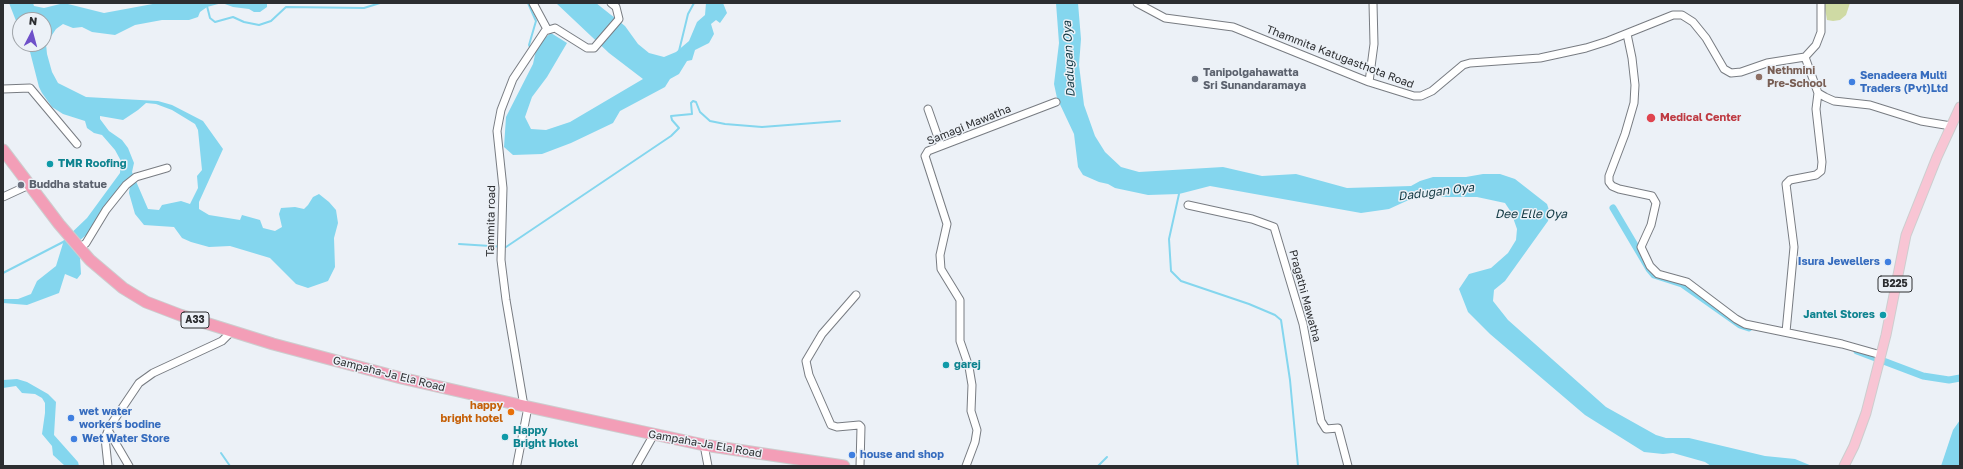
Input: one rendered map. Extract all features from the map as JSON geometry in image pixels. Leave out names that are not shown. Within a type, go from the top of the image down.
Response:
[{"type":"highway","name":"Gampaha-Ja Ela Road","points":[[3,150],[29,185],[90,260],[123,288],[146,302],[180,315],[346,363],[653,436],[803,463],[844,466]]},
{"type":"main road","name":"B225","points":[[1844,466],[1854,446],[1866,413],[1881,355],[1906,235],[1960,107]]},
{"type":"street","points":[[533,3],[547,29],[555,28],[587,48],[594,48],[619,19],[616,7],[611,3]]},
{"type":"street","name":"Thammita Katugasthota Road","points":[[1137,3],[1165,18],[1233,27],[1369,82],[1406,95],[1421,96],[1432,91],[1464,65],[1470,63],[1540,58],[1586,48],[1627,34],[1673,15],[1682,15],[1693,22],[1706,38],[1724,69],[1731,73],[1741,72],[1767,63],[1805,58]]},
{"type":"street","points":[[1369,82],[1374,44],[1373,3]]},
{"type":"street","points":[[1786,332],[1794,247],[1786,184],[1790,180],[1816,175],[1821,171],[1822,162],[1816,109],[1818,93],[1805,58],[1816,45],[1821,32],[1821,3]]},
{"type":"street","name":"Tammita road","points":[[517,464],[526,407],[501,260],[503,188],[497,131],[501,110],[513,79],[547,29]]},
{"type":"street","points":[[1627,34],[1632,58],[1635,85],[1634,104],[1626,134],[1609,176],[1612,186],[1619,189],[1652,196],[1656,203],[1651,225],[1641,247],[1645,258],[1658,274],[1687,282],[1736,319],[1745,324],[1842,344],[1881,355]]},
{"type":"street","points":[[3,89],[30,88],[77,144]]},
{"type":"street","points":[[1818,93],[1834,101],[1870,105],[1921,121],[1951,126]]},
{"type":"street","name":"Samagi Mawatha","points":[[966,466],[976,442],[977,430],[971,411],[972,385],[969,366],[960,341],[960,300],[941,269],[940,255],[947,224],[925,156],[928,151],[1056,102]]},
{"type":"street","points":[[928,109],[941,146]]},
{"type":"street","points":[[79,247],[86,243],[106,210],[126,185],[136,176],[167,168]]},
{"type":"street","points":[[3,197],[29,185]]},
{"type":"street","name":"Pragathi Mawatha","points":[[1188,204],[1252,219],[1274,227],[1303,324],[1320,421],[1326,429],[1338,428],[1348,466]]},
{"type":"street","points":[[856,295],[822,334],[806,361],[809,375],[831,425],[837,427],[859,425],[861,427],[860,466]]},
{"type":"street","points":[[108,466],[105,438],[108,430],[139,383],[153,373],[222,341],[232,331]]},
{"type":"street","points":[[108,430],[129,466]]},
{"type":"street","points":[[636,466],[653,436]]},
{"type":"street","points":[[704,445],[708,466]]},
{"type":"green space","points":[[1824,3],[1850,3],[1846,15],[1840,20],[1833,21],[1827,20]]},
{"type":"water","points":[[9,3],[33,3],[34,6],[44,8],[64,3],[104,13],[158,3],[222,3],[207,7],[200,12],[198,17],[189,20],[162,20],[135,25],[115,35],[92,32],[82,27],[73,28],[63,24],[56,29],[52,35],[52,12],[13,12]]},
{"type":"water","points":[[222,3],[267,3],[267,7],[260,12],[233,7]]},
{"type":"water","points":[[556,3],[596,3],[625,26],[638,44],[649,53],[664,57],[676,52],[689,41],[697,22],[705,15],[706,3],[723,3],[727,13],[720,23],[716,20],[711,24],[714,34],[709,43],[695,50],[692,60],[687,61],[679,74],[670,79],[665,87],[620,111],[613,123],[571,143],[542,154],[513,155],[504,147],[506,117],[533,64],[536,50],[551,33],[567,43],[547,77],[532,97],[525,117],[531,129],[546,130],[570,122],[643,79],[609,53]]},
{"type":"water","name":"Dee Elle Oya","points":[[1056,3],[1078,3],[1081,39],[1079,65],[1084,105],[1095,136],[1105,152],[1121,167],[1139,172],[1223,167],[1262,176],[1296,174],[1347,188],[1411,186],[1420,181],[1433,177],[1466,177],[1483,174],[1500,174],[1515,179],[1547,204],[1550,213],[1548,221],[1505,281],[1494,290],[1493,301],[1508,320],[1606,407],[1656,435],[1666,438],[1689,438],[1765,456],[1795,459],[1812,466],[1711,466],[1705,462],[1673,453],[1663,454],[1644,452],[1585,415],[1490,334],[1468,312],[1459,289],[1469,274],[1491,268],[1508,253],[1516,240],[1517,229],[1511,212],[1505,203],[1477,197],[1413,198],[1389,209],[1361,213],[1210,186],[1179,194],[1148,195],[1115,188],[1083,175],[1078,167],[1074,134],[1057,98],[1054,84],[1059,43]]},
{"type":"water","points":[[30,52],[47,52],[52,72],[58,83],[86,97],[158,101],[172,105],[203,121],[223,149],[199,202],[199,209],[209,215],[240,220],[242,215],[260,220],[263,228],[275,231],[282,227],[279,214],[281,208],[295,207],[304,209],[313,197],[319,194],[336,210],[338,223],[334,238],[335,267],[328,281],[308,288],[296,284],[270,258],[230,246],[209,247],[191,242],[182,238],[174,227],[144,225],[135,214],[129,193],[130,185],[126,181],[105,207],[91,231],[79,241],[81,274],[77,279],[65,274],[59,293],[27,305],[3,303],[3,299],[18,299],[31,294],[37,281],[56,266],[64,240],[87,218],[120,173],[121,161],[115,150],[102,135],[94,133],[87,128],[85,121],[63,114],[52,107],[39,87]],"holes":[[[146,103],[156,104],[172,110],[195,124],[198,130],[202,170],[197,176],[198,188],[190,204],[181,201],[162,205],[159,210],[148,209],[132,172],[134,163],[128,148],[122,140],[109,131],[100,119],[100,116],[123,120]]]},
{"type":"water","points":[[17,379],[27,382],[48,394],[56,402],[54,435],[78,462],[79,466],[65,466],[53,455],[52,446],[42,434],[45,403],[42,398],[35,394],[22,393],[16,386],[3,388],[3,380]]},
{"type":"water","points":[[1960,420],[1960,466],[1941,466],[1953,430]]},
{"type":"waterway","points":[[207,6],[210,18],[215,22],[233,17],[244,22],[259,25],[271,21],[286,7],[364,8],[380,3]]},
{"type":"waterway","points":[[528,3],[536,21],[529,45],[531,50]]},
{"type":"waterway","points":[[679,51],[688,14],[694,3]]},
{"type":"waterway","points":[[459,244],[506,247],[671,136],[679,128],[672,120],[671,116],[692,114],[691,103],[693,101],[696,102],[700,112],[710,121],[725,124],[762,127],[840,121]]},
{"type":"waterway","points":[[1179,194],[1169,239],[1171,271],[1181,281],[1249,304],[1275,315],[1281,320],[1290,380],[1298,466]]},
{"type":"waterway","points":[[1613,208],[1654,275],[1682,284],[1740,325],[1749,328]]},
{"type":"waterway","points":[[3,273],[65,241]]},
{"type":"waterway","points":[[1857,351],[1923,376],[1949,380],[1960,378]]},
{"type":"waterway","points":[[221,453],[230,466]]},
{"type":"waterway","points":[[1098,466],[1107,457]]},
{"type":"place","name":"Nethmini Pre-School","points":[[1759,77]]},
{"type":"place","name":"Tanipolgahawatta Sri Sunandaramaya","points":[[1195,79]]},
{"type":"place","name":"Senadeera Multi Traders (Pvt)Ltd","points":[[1852,82]]},
{"type":"place","name":"Medical Center","points":[[1651,118]]},
{"type":"place","name":"TMR Roofing","points":[[50,164]]},
{"type":"place","name":"Buddha statue","points":[[21,185]]},
{"type":"place","name":"Isura Jewellers","points":[[1888,262]]},
{"type":"place","name":"Jantel Stores","points":[[1883,315]]},
{"type":"place","name":"garej","points":[[946,365]]},
{"type":"place","name":"happy bright hotel","points":[[511,412]]},
{"type":"place","name":"wet water workers bodine","points":[[71,418]]},
{"type":"place","name":"Happy Bright Hotel","points":[[505,437]]},
{"type":"place","name":"Wet Water Store","points":[[74,439]]},
{"type":"place","name":"house and shop","points":[[852,455]]},
{"type":"water label","name":"Dadugan Oya","points":[[1069,59]]},
{"type":"water label","name":"Dadugan Oya","points":[[1436,192]]}]
